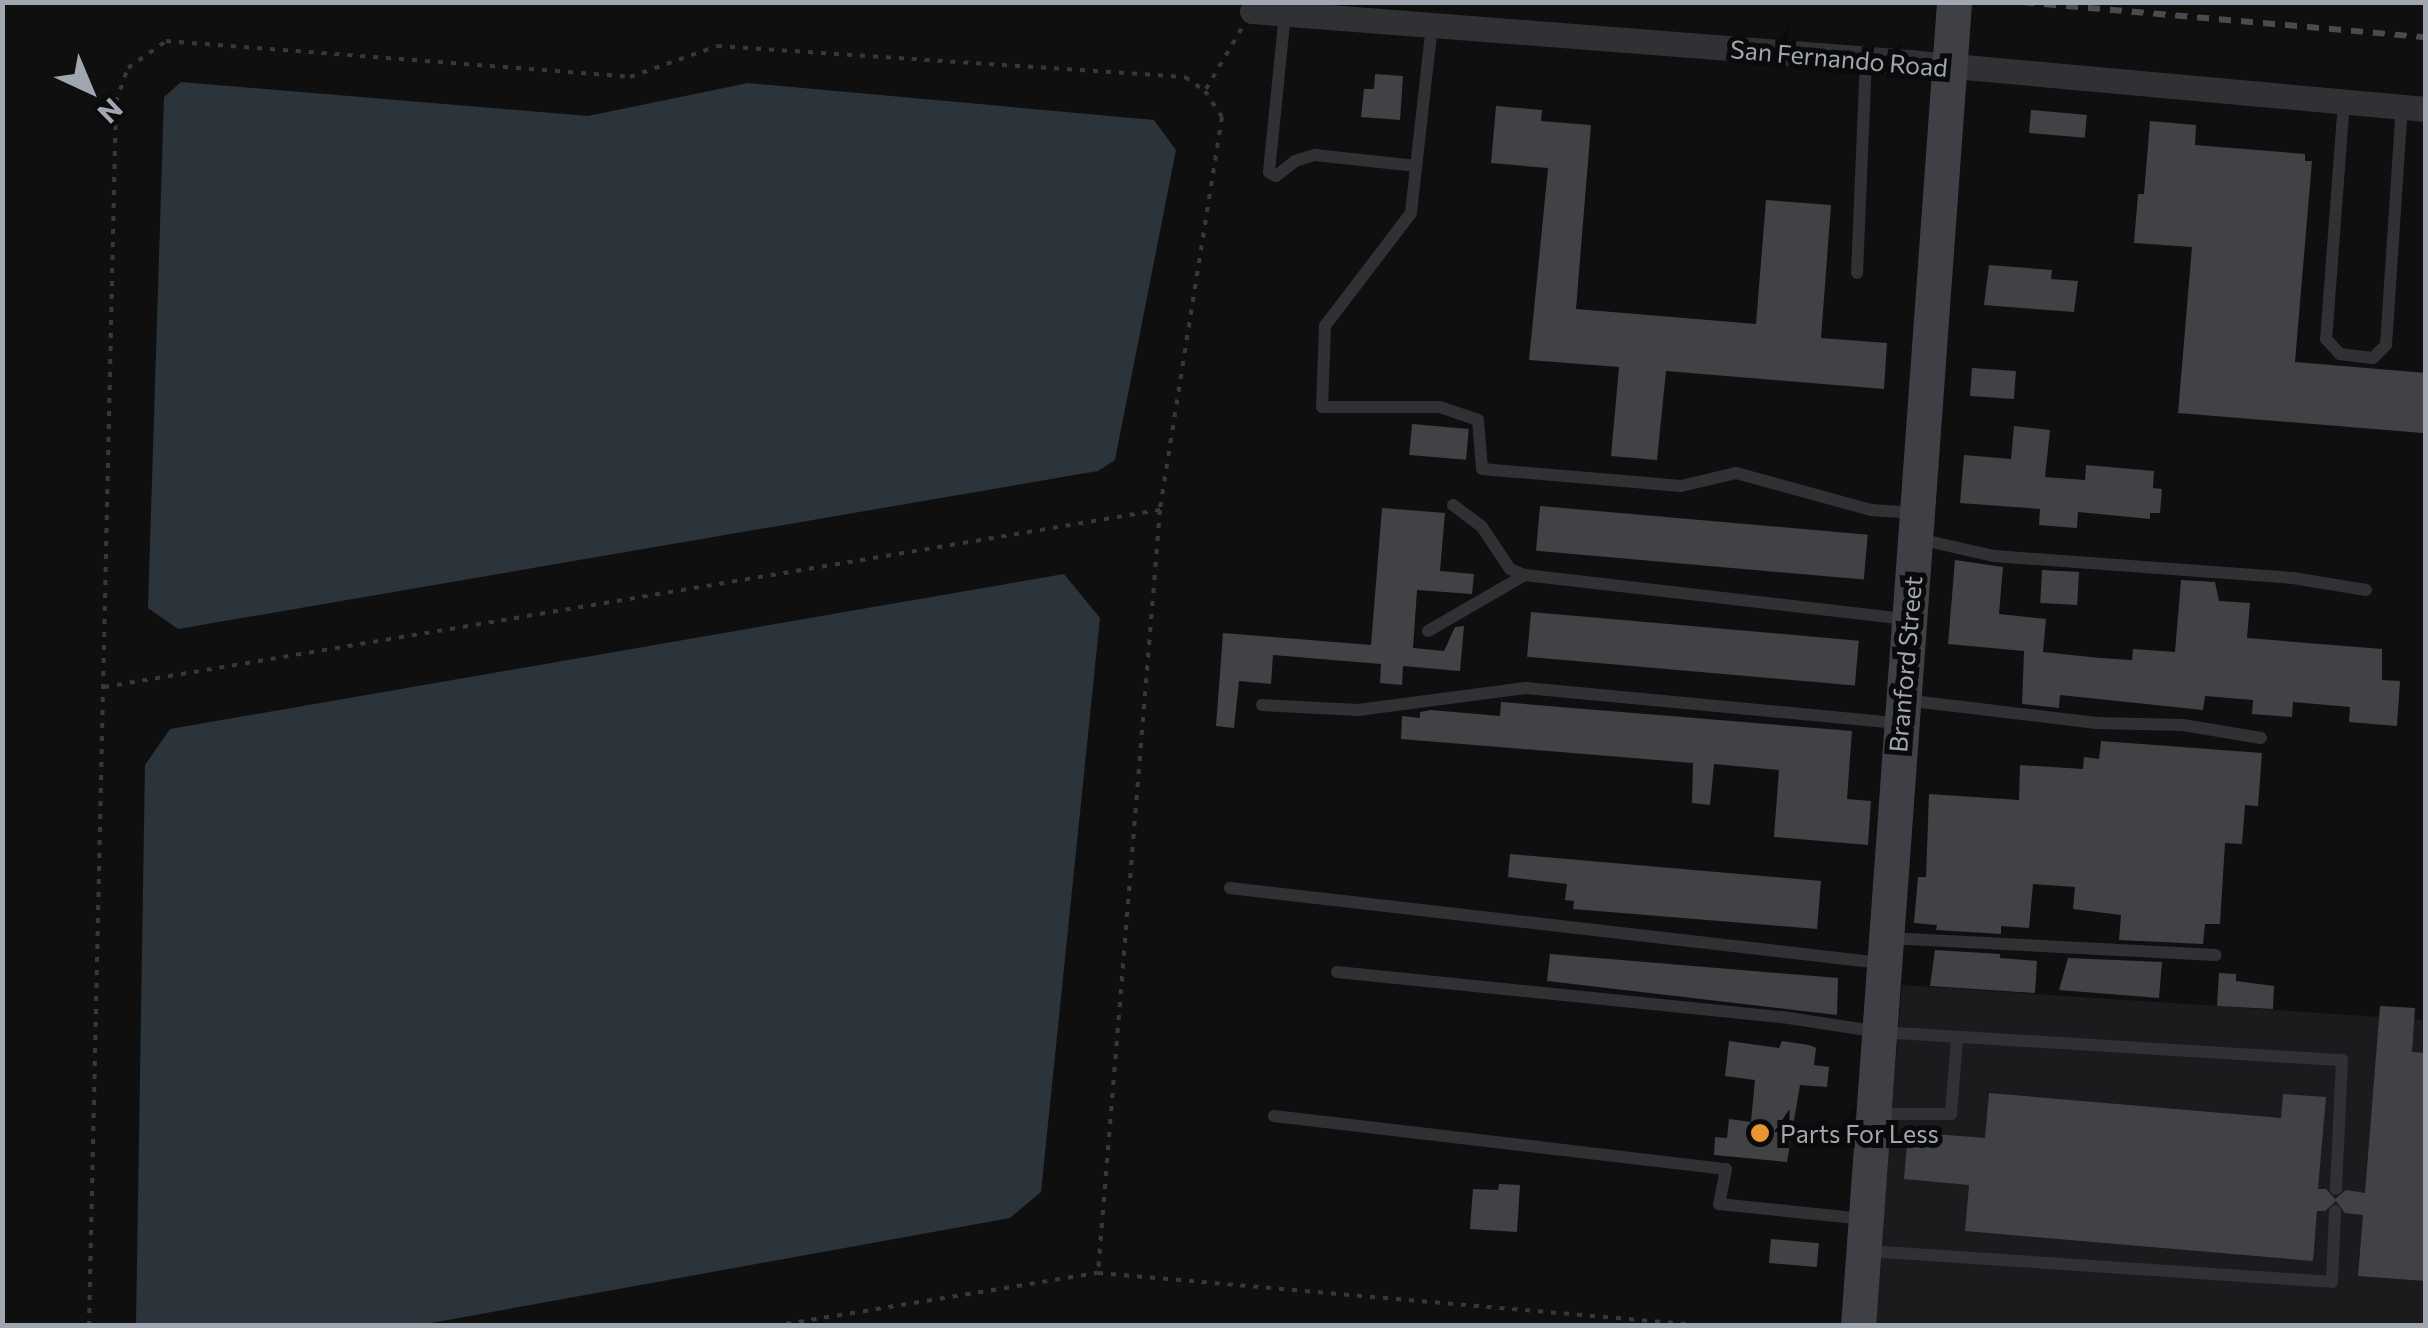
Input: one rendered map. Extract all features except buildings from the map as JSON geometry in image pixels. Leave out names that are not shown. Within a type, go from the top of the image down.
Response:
[{"type":"main road","name":"Branford Street","points":[[1858,1326],[1906,618],[1918,526],[1954,2]]},
{"type":"street","name":"San Fernando Road","points":[[1252,11],[2414,108]]},
{"type":"lane","points":[[1285,14],[1269,172],[1276,176],[1295,161],[1315,155],[1416,166]]},
{"type":"lane","points":[[1432,25],[1412,213],[1324,326],[1322,407],[1440,407],[1478,420],[1482,469],[1680,486],[1736,472],[1870,510],[1994,556],[2293,578],[2366,590]]},
{"type":"lane","points":[[1856,273],[1866,61]]},
{"type":"lane","points":[[2344,101],[2326,339],[2340,354],[2373,358],[2386,345],[2414,108]]},
{"type":"lane","points":[[1453,505],[1482,527],[1510,568],[1525,576],[1906,618]]},
{"type":"lane","points":[[1428,631],[1525,576]]},
{"type":"lane","points":[[1262,705],[1358,710],[1526,688],[2184,725],[2261,738]]},
{"type":"lane","points":[[1230,888],[1885,951],[2216,955]]},
{"type":"lane","points":[[1337,972],[1782,1017],[1956,1039],[2342,1060],[2336,1189]]},
{"type":"lane","points":[[1872,1114],[1951,1114],[1956,1039]]},
{"type":"lane","points":[[1274,1116],[1726,1169],[1719,1204],[1865,1235],[2332,1282],[2334,1211]]},
{"type":"path","points":[[1206,90],[1252,11]]},
{"type":"path","points":[[89,1326],[116,102],[128,68],[166,41],[630,77],[716,46],[1185,77],[1206,90],[1222,117],[1160,510],[1098,1273]]},
{"type":"path","points":[[103,687],[1160,510]]},
{"type":"path","points":[[773,1326],[1098,1273],[1708,1326]]},
{"type":"shaded area","points":[[181,82],[588,116],[748,83],[1154,120],[1176,150],[1115,460],[1098,471],[178,629],[148,608],[164,97]]},
{"type":"shaded area","points":[[1064,574],[1100,618],[1041,1192],[1010,1218],[420,1325],[136,1325],[145,765],[170,729]]},
{"type":"shaded area","points":[[1902,985],[2425,1020],[2425,1325],[1874,1326]]},
{"type":"railway","points":[[2022,2],[2426,37]]},
{"type":"place","name":"Parts For Less","points":[[1760,1133]]}]
